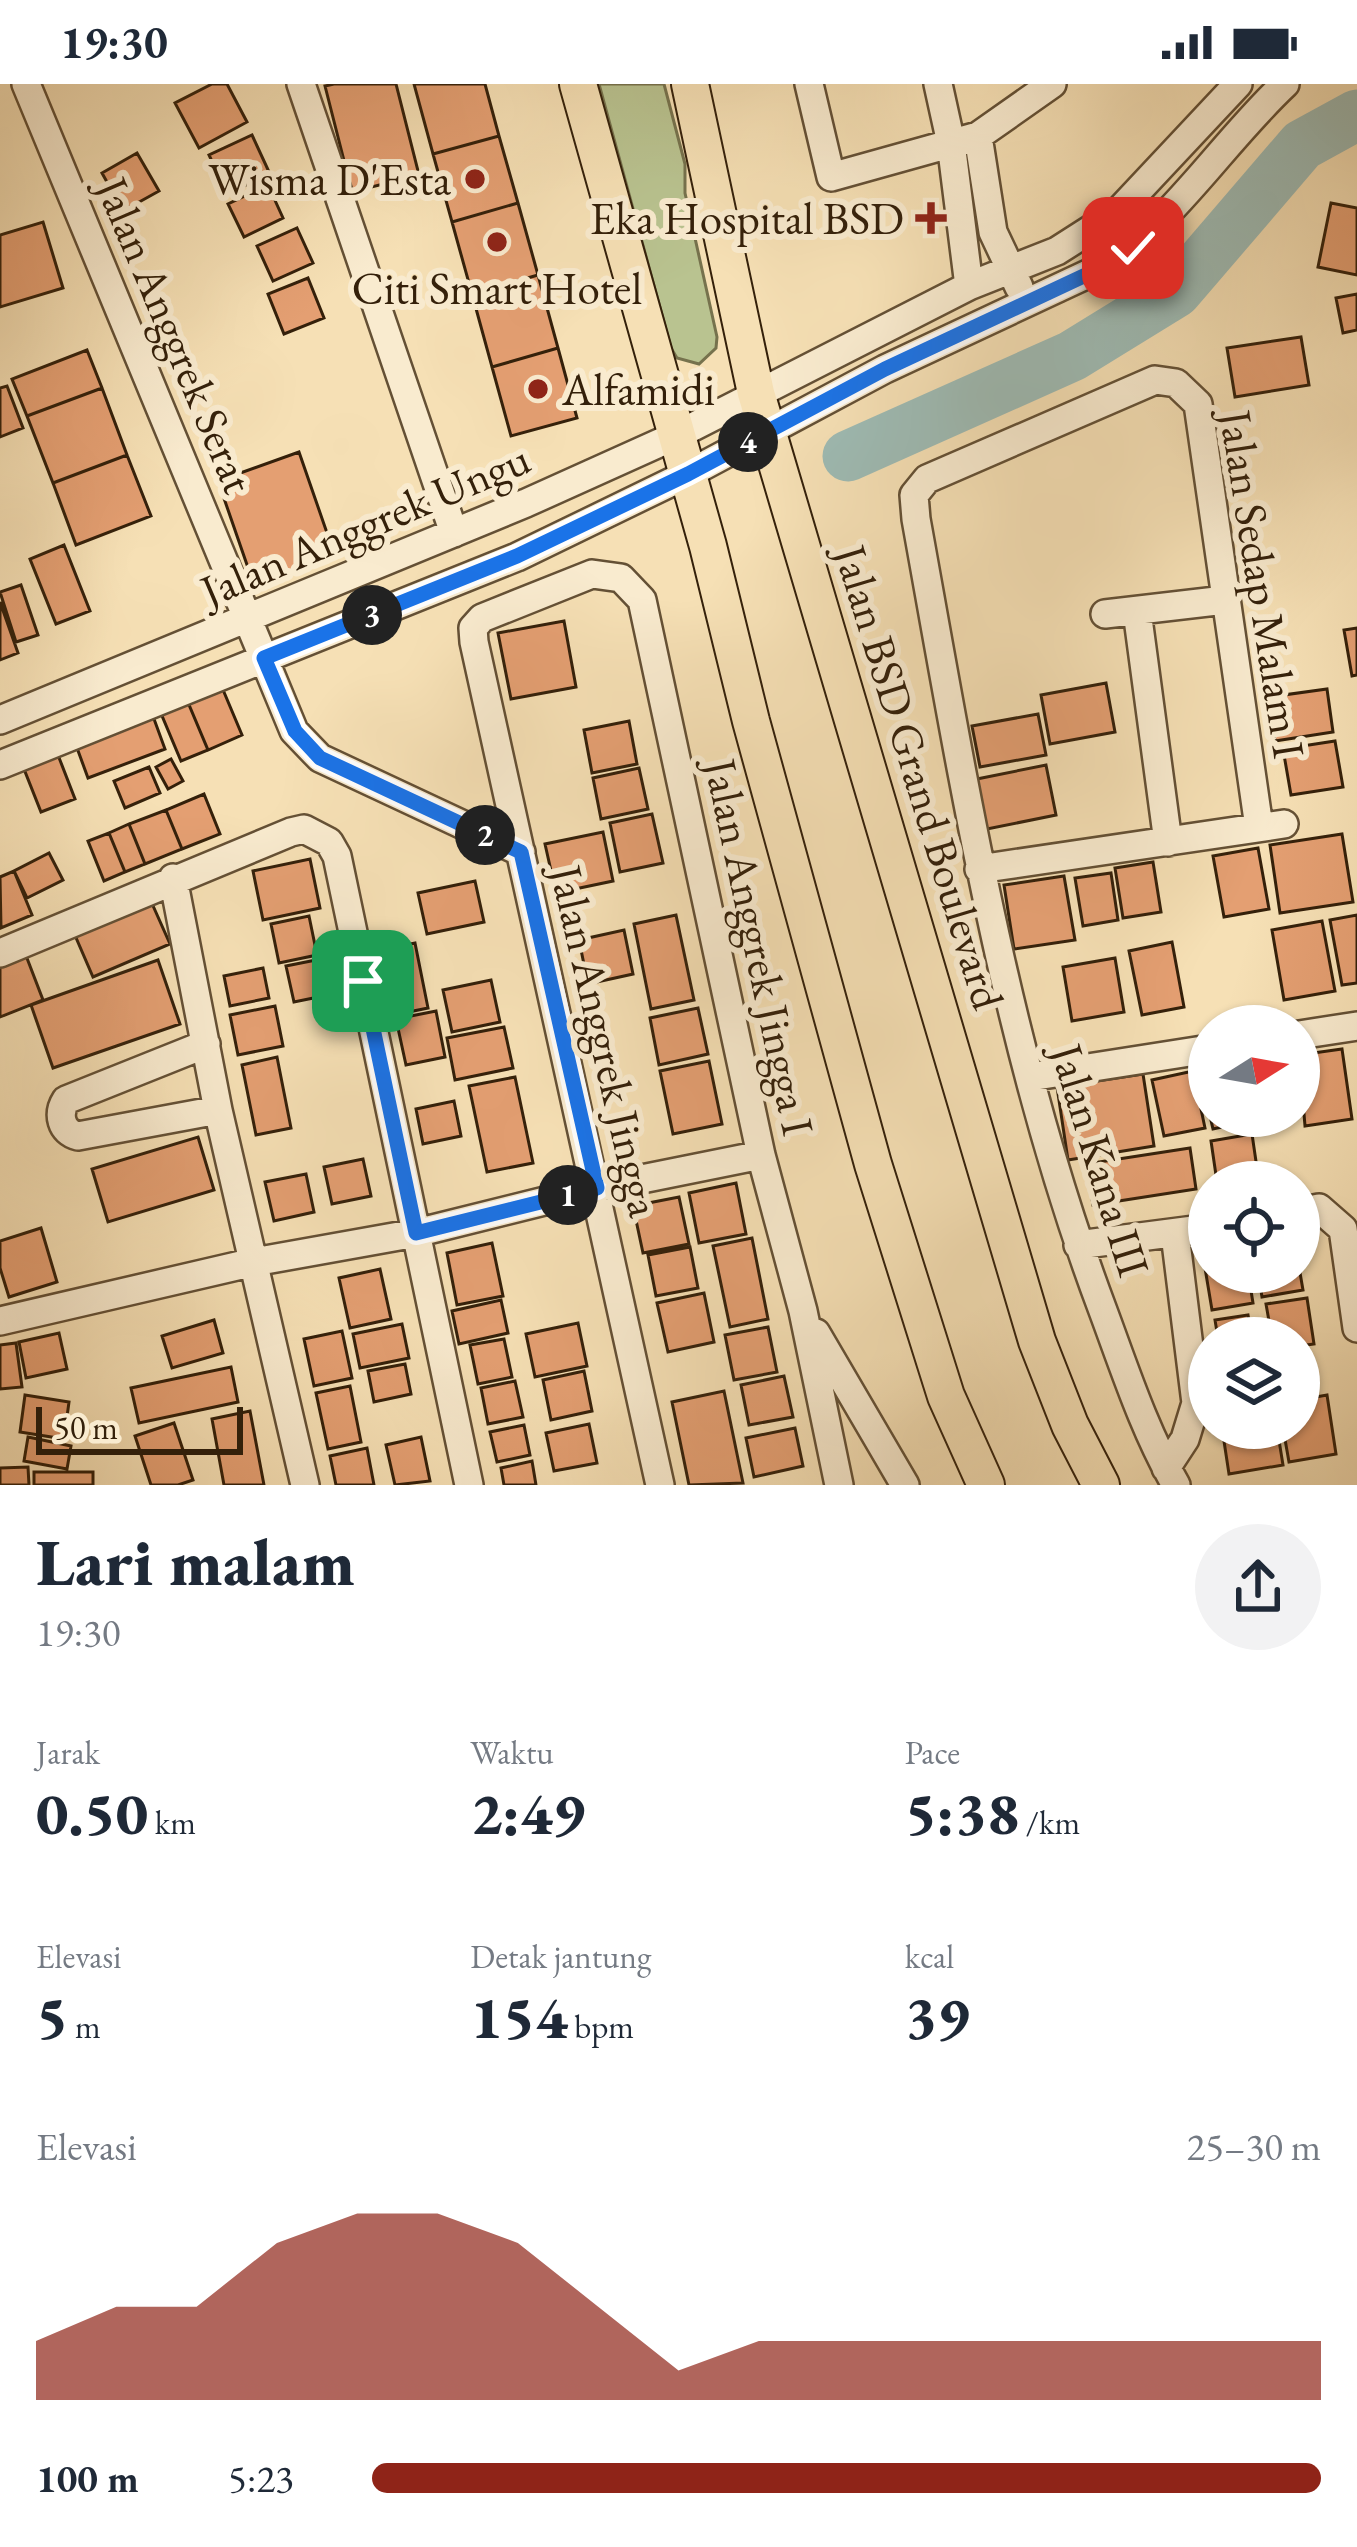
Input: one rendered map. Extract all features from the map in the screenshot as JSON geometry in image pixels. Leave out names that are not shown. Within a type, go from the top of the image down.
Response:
[{"type":"main road","points":[[578,84],[873,1164],[946,1396],[986,1485]]},
{"type":"main road","name":"Jalan BSD Grand Boulevard","points":[[689,84],[756,393],[1037,1342],[1070,1425],[1101,1485]]},
{"type":"street","name":"Jalan Anggrek Serat","points":[[26,84],[295,731],[320,758],[521,852]]},
{"type":"street","points":[[301,84],[454,533]]},
{"type":"street","points":[[809,84],[831,177],[965,139],[1052,84]]},
{"type":"street","points":[[938,84],[965,139],[994,232],[1024,304]]},
{"type":"street","name":"Jalan Anggrek Ungu","points":[[0,720],[454,533],[677,435],[969,286],[1086,236],[1118,212],[1238,84]]},
{"type":"street","name":"Jalan Anggrek Ungu","points":[[0,765],[517,556],[688,474],[885,369],[1105,266],[1133,248],[1285,84]]},
{"type":"street","points":[[965,139],[969,286]]},
{"type":"street","name":"Jalan Sedap Malam I","points":[[979,869],[914,495],[927,479],[1155,380],[1176,383],[1198,404],[1225,600],[1272,825],[1168,842]]},
{"type":"street","name":"Jalan Anggrek Jingga I","points":[[482,618],[592,574],[621,578],[642,600],[761,1155],[803,1311],[839,1485]]},
{"type":"street","points":[[1106,614],[1225,600]]},
{"type":"street","points":[[979,869],[1168,842],[1137,611]]},
{"type":"street","name":"Jalan Anggrek Jingga","points":[[482,618],[473,628],[473,642],[660,1485]]},
{"type":"street","points":[[0,953],[173,878],[304,829],[329,842],[337,856],[469,1485]]},
{"type":"street","name":"Jalan Kana III","points":[[979,869],[1030,1077],[1078,1245],[1171,1477]]},
{"type":"street","points":[[173,878],[218,1110],[305,1485]]},
{"type":"street","points":[[1320,1032],[1357,1026]]},
{"type":"street","points":[[206,1044],[66,1100],[62,1120],[66,1130],[78,1136],[218,1110]]},
{"type":"street","points":[[1030,1077],[1188,1052]]},
{"type":"street","points":[[0,1321],[761,1155]]},
{"type":"street","points":[[1320,1210],[1343,1229],[1357,1328]]},
{"type":"street","points":[[1078,1245],[1188,1232]]},
{"type":"street","name":"Jalan Kana III","points":[[1171,1477],[1196,1403],[1175,1234]]},
{"type":"street","points":[[803,1311],[905,1485]]},
{"type":"green space","points":[[599,84],[664,84],[685,164],[685,193],[717,337],[716,348],[699,364],[677,358],[671,348]]},
{"type":"building","points":[[212,84],[227,84],[247,122],[199,148],[175,103]]},
{"type":"building","points":[[396,84],[419,175],[352,192],[325,86]]},
{"type":"building","points":[[414,84],[485,84],[499,136],[433,154]]},
{"type":"building","points":[[252,135],[270,174],[227,194],[209,155]]},
{"type":"building","name":"Wisma D'Esta","points":[[499,136],[518,203],[452,222],[433,154]]},
{"type":"building","points":[[137,153],[159,191],[123,211],[102,173]]},
{"type":"building","points":[[268,185],[283,218],[244,237],[228,204]]},
{"type":"building","points":[[518,203],[538,275],[472,294],[452,222]]},
{"type":"building","points":[[1331,203],[1357,208],[1357,275],[1318,267]]},
{"type":"building","points":[[43,222],[63,288],[0,307],[0,235]]},
{"type":"building","points":[[297,228],[313,263],[273,281],[257,246]]},
{"type":"building","points":[[538,275],[558,348],[492,367],[472,294]]},
{"type":"building","points":[[308,278],[324,318],[284,334],[268,294]]},
{"type":"building","points":[[1357,294],[1357,330],[1343,333],[1336,298]]},
{"type":"building","points":[[1301,337],[1309,385],[1235,397],[1227,348]]},
{"type":"building","points":[[558,348],[577,418],[511,436],[492,367]]},
{"type":"building","points":[[87,350],[102,388],[27,416],[12,379]]},
{"type":"building","points":[[7,386],[23,428],[0,437],[0,388]]},
{"type":"building","points":[[102,388],[127,455],[53,483],[27,416]]},
{"type":"building","points":[[299,452],[335,556],[254,585],[218,481]]},
{"type":"building","points":[[127,455],[151,516],[76,545],[53,483]]},
{"type":"building","points":[[64,545],[90,611],[56,624],[30,559]]},
{"type":"building","points":[[21,585],[38,635],[16,642],[0,592]]},
{"type":"building","points":[[0,602],[18,653],[0,660]]},
{"type":"building","points":[[564,621],[576,687],[511,699],[498,633]]},
{"type":"building","points":[[1357,628],[1357,675],[1352,676],[1344,630]]},
{"type":"building","points":[[1106,683],[1115,732],[1050,744],[1041,695]]},
{"type":"building","points":[[221,685],[242,735],[208,750],[187,700]]},
{"type":"building","points":[[1327,689],[1333,732],[1275,741],[1269,697]]},
{"type":"building","points":[[187,700],[208,750],[181,761],[160,711]]},
{"type":"building","points":[[150,708],[165,749],[88,778],[73,737]]},
{"type":"building","points":[[1038,714],[1046,755],[980,767],[972,726]]},
{"type":"building","points":[[629,721],[637,764],[592,773],[584,730]]},
{"type":"building","points":[[1335,741],[1343,787],[1291,795],[1283,749]]},
{"type":"building","points":[[58,755],[75,799],[41,812],[24,769]]},
{"type":"building","points":[[171,759],[183,781],[168,789],[156,767]]},
{"type":"building","points":[[1046,765],[1056,815],[982,830],[972,780]]},
{"type":"building","points":[[149,767],[160,793],[125,808],[114,781]]},
{"type":"building","points":[[639,768],[648,809],[601,819],[593,778]]},
{"type":"building","points":[[204,794],[220,834],[182,849],[166,810]]},
{"type":"building","points":[[166,810],[182,849],[145,864],[129,824]]},
{"type":"building","points":[[652,814],[663,863],[620,872],[610,823]]},
{"type":"building","points":[[129,824],[145,864],[125,872],[109,833]]},
{"type":"building","points":[[603,832],[613,881],[556,893],[545,844]]},
{"type":"building","points":[[109,833],[125,872],[104,881],[88,841]]},
{"type":"building","points":[[1342,834],[1353,902],[1280,913],[1270,845]]},
{"type":"building","points":[[1258,848],[1269,909],[1224,917],[1213,856]]},
{"type":"building","points":[[49,853],[63,880],[27,898],[14,871]]},
{"type":"building","points":[[310,859],[320,908],[263,920],[253,871]]},
{"type":"building","points":[[1153,862],[1161,912],[1123,918],[1115,868]]},
{"type":"building","points":[[14,871],[32,915],[1,928],[0,877]]},
{"type":"building","points":[[1111,873],[1118,920],[1083,926],[1075,878]]},
{"type":"building","points":[[1064,876],[1075,940],[1014,949],[1004,885]]},
{"type":"building","points":[[475,881],[484,922],[427,934],[418,893]]},
{"type":"building","points":[[150,899],[170,944],[93,977],[74,933]]},
{"type":"building","points":[[676,915],[694,1000],[651,1009],[634,924]]},
{"type":"building","points":[[1357,915],[1357,983],[1342,985],[1330,920]]},
{"type":"building","points":[[309,916],[317,955],[279,963],[271,924]]},
{"type":"building","points":[[1322,921],[1335,991],[1284,1000],[1272,930]]},
{"type":"building","points":[[624,930],[633,974],[588,984],[579,940]]},
{"type":"building","points":[[1172,942],[1184,1007],[1142,1015],[1129,951]]},
{"type":"building","points":[[415,943],[428,1008],[389,1016],[376,951]]},
{"type":"building","points":[[25,953],[43,1000],[0,1017],[0,963]]},
{"type":"building","points":[[1115,958],[1124,1012],[1072,1021],[1063,967]]},
{"type":"building","points":[[321,959],[328,995],[294,1002],[286,966]]},
{"type":"building","points":[[158,960],[180,1024],[53,1068],[31,1005]]},
{"type":"building","points":[[263,968],[269,998],[230,1006],[224,976]]},
{"type":"building","points":[[491,980],[500,1022],[452,1032],[443,990]]},
{"type":"building","points":[[275,1006],[283,1046],[238,1055],[230,1015]]},
{"type":"building","points":[[698,1008],[708,1054],[659,1065],[650,1018]]},
{"type":"building","points":[[436,1011],[445,1057],[406,1065],[396,1019]]},
{"type":"building","points":[[504,1027],[513,1068],[455,1080],[447,1038]]},
{"type":"building","points":[[1342,1049],[1352,1119],[1320,1124],[1320,1052]]},
{"type":"building","points":[[277,1057],[291,1128],[256,1135],[242,1065]]},
{"type":"building","points":[[709,1061],[722,1124],[673,1134],[660,1071]]},
{"type":"building","points":[[1188,1072],[1188,1131],[1164,1136],[1152,1080]]},
{"type":"building","points":[[1143,1074],[1154,1146],[1068,1160],[1057,1087]]},
{"type":"building","points":[[515,1077],[533,1163],[487,1172],[469,1086]]},
{"type":"building","points":[[454,1101],[461,1136],[423,1144],[416,1109]]},
{"type":"building","points":[[198,1137],[214,1190],[108,1222],[92,1169]]},
{"type":"building","points":[[1252,1137],[1256,1161],[1214,1161],[1211,1141]]},
{"type":"building","points":[[1190,1148],[1192,1161],[1188,1161],[1188,1190],[1093,1205],[1086,1164]]},
{"type":"building","points":[[363,1159],[371,1196],[332,1204],[324,1167]]},
{"type":"building","points":[[306,1174],[314,1212],[274,1221],[265,1182]]},
{"type":"building","points":[[736,1183],[746,1234],[699,1243],[689,1193]]},
{"type":"building","points":[[679,1197],[689,1244],[643,1253],[633,1206]]},
{"type":"building","points":[[41,1228],[57,1282],[9,1297],[0,1268],[0,1241]]},
{"type":"building","points":[[752,1238],[768,1319],[730,1327],[713,1246]]},
{"type":"building","points":[[492,1243],[503,1296],[457,1305],[447,1253]]},
{"type":"building","points":[[690,1247],[698,1288],[656,1296],[648,1255]]},
{"type":"building","points":[[380,1269],[391,1319],[350,1328],[339,1278]]},
{"type":"building","points":[[704,1293],[714,1342],[668,1352],[657,1303]]},
{"type":"building","points":[[1209,1293],[1251,1293],[1253,1303],[1212,1310]]},
{"type":"building","points":[[1307,1298],[1310,1317],[1268,1317],[1266,1304]]},
{"type":"building","points":[[501,1300],[508,1333],[459,1344],[452,1311]]},
{"type":"building","points":[[214,1320],[223,1353],[172,1368],[162,1336]]},
{"type":"building","points":[[578,1323],[587,1366],[535,1377],[526,1334]]},
{"type":"building","points":[[402,1324],[409,1358],[360,1368],[353,1334]]},
{"type":"building","points":[[768,1327],[777,1372],[734,1380],[725,1335]]},
{"type":"building","points":[[342,1331],[352,1378],[314,1386],[304,1339]]},
{"type":"building","points":[[59,1333],[67,1369],[26,1378],[19,1342]]},
{"type":"building","points":[[504,1339],[512,1377],[478,1384],[470,1345]]},
{"type":"building","points":[[16,1343],[22,1387],[0,1389],[0,1345]]},
{"type":"building","points":[[405,1364],[411,1394],[374,1402],[368,1371]]},
{"type":"building","points":[[231,1367],[238,1402],[139,1423],[131,1388]]},
{"type":"building","points":[[584,1371],[592,1411],[551,1420],[543,1380]]},
{"type":"building","points":[[784,1376],[793,1417],[749,1425],[741,1385]]},
{"type":"building","points":[[515,1381],[523,1417],[488,1424],[481,1388]]},
{"type":"building","points":[[350,1386],[361,1442],[328,1449],[316,1393]]},
{"type":"building","points":[[724,1391],[743,1483],[689,1485],[672,1402]]},
{"type":"building","points":[[25,1395],[69,1402],[64,1439],[20,1432]]},
{"type":"building","points":[[1327,1395],[1336,1454],[1289,1462],[1287,1449],[1320,1449],[1320,1396]]},
{"type":"building","points":[[250,1411],[264,1485],[224,1485],[212,1419]]},
{"type":"building","points":[[174,1423],[193,1480],[151,1485],[135,1436]]},
{"type":"building","points":[[589,1424],[597,1463],[554,1471],[546,1433]]},
{"type":"building","points":[[524,1425],[530,1455],[497,1462],[490,1432]]},
{"type":"building","points":[[795,1428],[803,1466],[754,1477],[746,1438]]},
{"type":"building","points":[[28,1437],[71,1446],[67,1469],[24,1461]]},
{"type":"building","points":[[421,1437],[430,1481],[395,1485],[386,1445]]},
{"type":"building","points":[[367,1448],[374,1485],[336,1485],[330,1456]]},
{"type":"building","points":[[1225,1449],[1280,1449],[1283,1465],[1229,1474]]},
{"type":"building","points":[[532,1461],[536,1485],[504,1485],[501,1468]]},
{"type":"building","points":[[28,1467],[29,1485],[0,1485],[0,1468]]},
{"type":"building","points":[[34,1472],[93,1472],[93,1485],[34,1485]]},
{"type":"waterway","points":[[848,456],[1072,356],[1176,292],[1302,145],[1357,115]]},
{"type":"place","name":"Wisma D'Esta","points":[[475,179]]},
{"type":"place","name":"Eka Hospital BSD","points":[[931,218]]},
{"type":"place","name":"Citi Smart Hotel","points":[[497,242]]},
{"type":"place","name":"Alfamidi","points":[[538,389]]},
{"type":"route","points":[[363,981],[416,1233],[597,1188],[521,852],[320,758],[295,731],[264,658],[517,556],[1133,248]]}]
